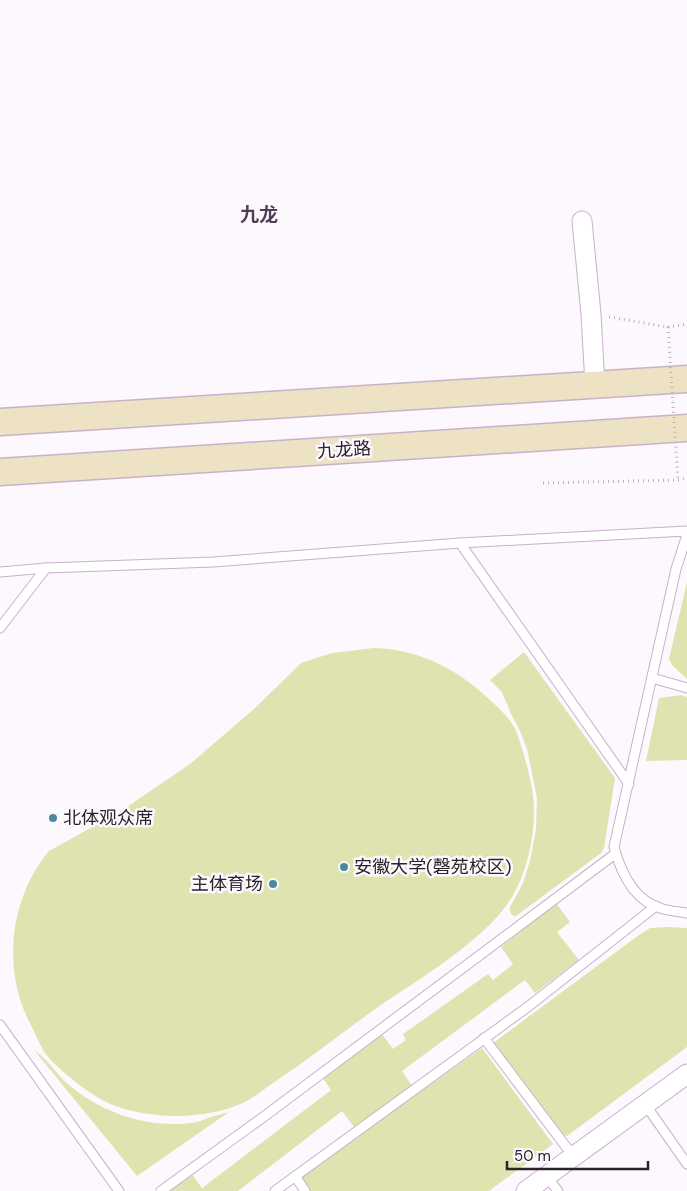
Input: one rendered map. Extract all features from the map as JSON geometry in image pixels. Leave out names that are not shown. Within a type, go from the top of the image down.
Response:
[{"type":"main road","points":[[0,422],[687,379]]},
{"type":"main road","name":"九龙路","points":[[0,472],[687,428]]},
{"type":"street","points":[[582,221],[591,314],[595,385]]},
{"type":"street","points":[[526,1191],[687,1074]]},
{"type":"lane","points":[[0,572],[46,568],[213,562],[460,543],[687,533],[676,569],[614,847],[624,877],[647,903],[662,909],[687,913]]},
{"type":"lane","points":[[460,543],[629,784]]},
{"type":"lane","points":[[0,628],[46,568]]},
{"type":"lane","points":[[652,678],[687,688]]},
{"type":"lane","points":[[161,1191],[616,854]]},
{"type":"lane","points":[[275,1191],[529,1006],[656,906]]},
{"type":"lane","points":[[0,1025],[119,1191]]},
{"type":"lane","points":[[484,1038],[573,1156]]},
{"type":"lane","points":[[645,1104],[687,1164]]},
{"type":"lane","points":[[295,1176],[305,1191]]},
{"type":"lane","points":[[546,1176],[558,1191]]},
{"type":"path","points":[[603,316],[668,327],[687,324]]},
{"type":"path","points":[[668,327],[678,480]]},
{"type":"path","points":[[543,483],[678,480],[687,478]]},
{"type":"green space","points":[[687,582],[687,679],[672,665],[669,659]]},
{"type":"green space","name":"主体育场","points":[[374,648],[406,652],[450,670],[477,688],[493,702],[513,725],[519,738],[532,788],[534,815],[528,858],[524,872],[512,897],[501,913],[486,928],[451,957],[245,1102],[214,1112],[179,1116],[128,1110],[105,1102],[71,1078],[47,1055],[39,1043],[22,1004],[16,982],[13,958],[14,935],[18,912],[36,869],[49,851],[121,811],[190,764],[254,709],[301,663],[332,653]]},
{"type":"green space","points":[[524,652],[615,778],[604,848],[601,853],[516,916],[513,916],[510,912],[510,907],[523,883],[530,861],[536,830],[537,798],[527,749],[520,731],[502,692],[490,680]]},
{"type":"green space","points":[[681,695],[687,697],[687,760],[646,761],[659,698]]},
{"type":"green space","points":[[556,903],[570,922],[557,932],[579,960],[535,993],[525,980],[402,1071],[412,1086],[354,1127],[342,1111],[238,1191],[167,1191],[191,1173],[202,1188],[331,1090],[323,1078],[382,1034],[393,1049],[406,1040],[403,1034],[488,974],[493,980],[513,964],[501,947]]},
{"type":"green space","points":[[650,928],[687,928],[687,1047],[567,1136],[563,1135],[493,1043],[639,935]]},
{"type":"green space","points":[[482,1048],[553,1144],[489,1191],[309,1191],[300,1177]]},
{"type":"green space","points":[[34,1050],[69,1085],[82,1095],[113,1112],[146,1121],[180,1124],[197,1122],[229,1112],[137,1176]]},
{"type":"place","name":"北体观众席","points":[[53,818]]},
{"type":"place","name":"安徽大学(磬苑校区)","points":[[344,867]]},
{"type":"place","name":"主体育场","points":[[273,884]]},
{"type":"district","name":"九龙","points":[[259,214]]}]
